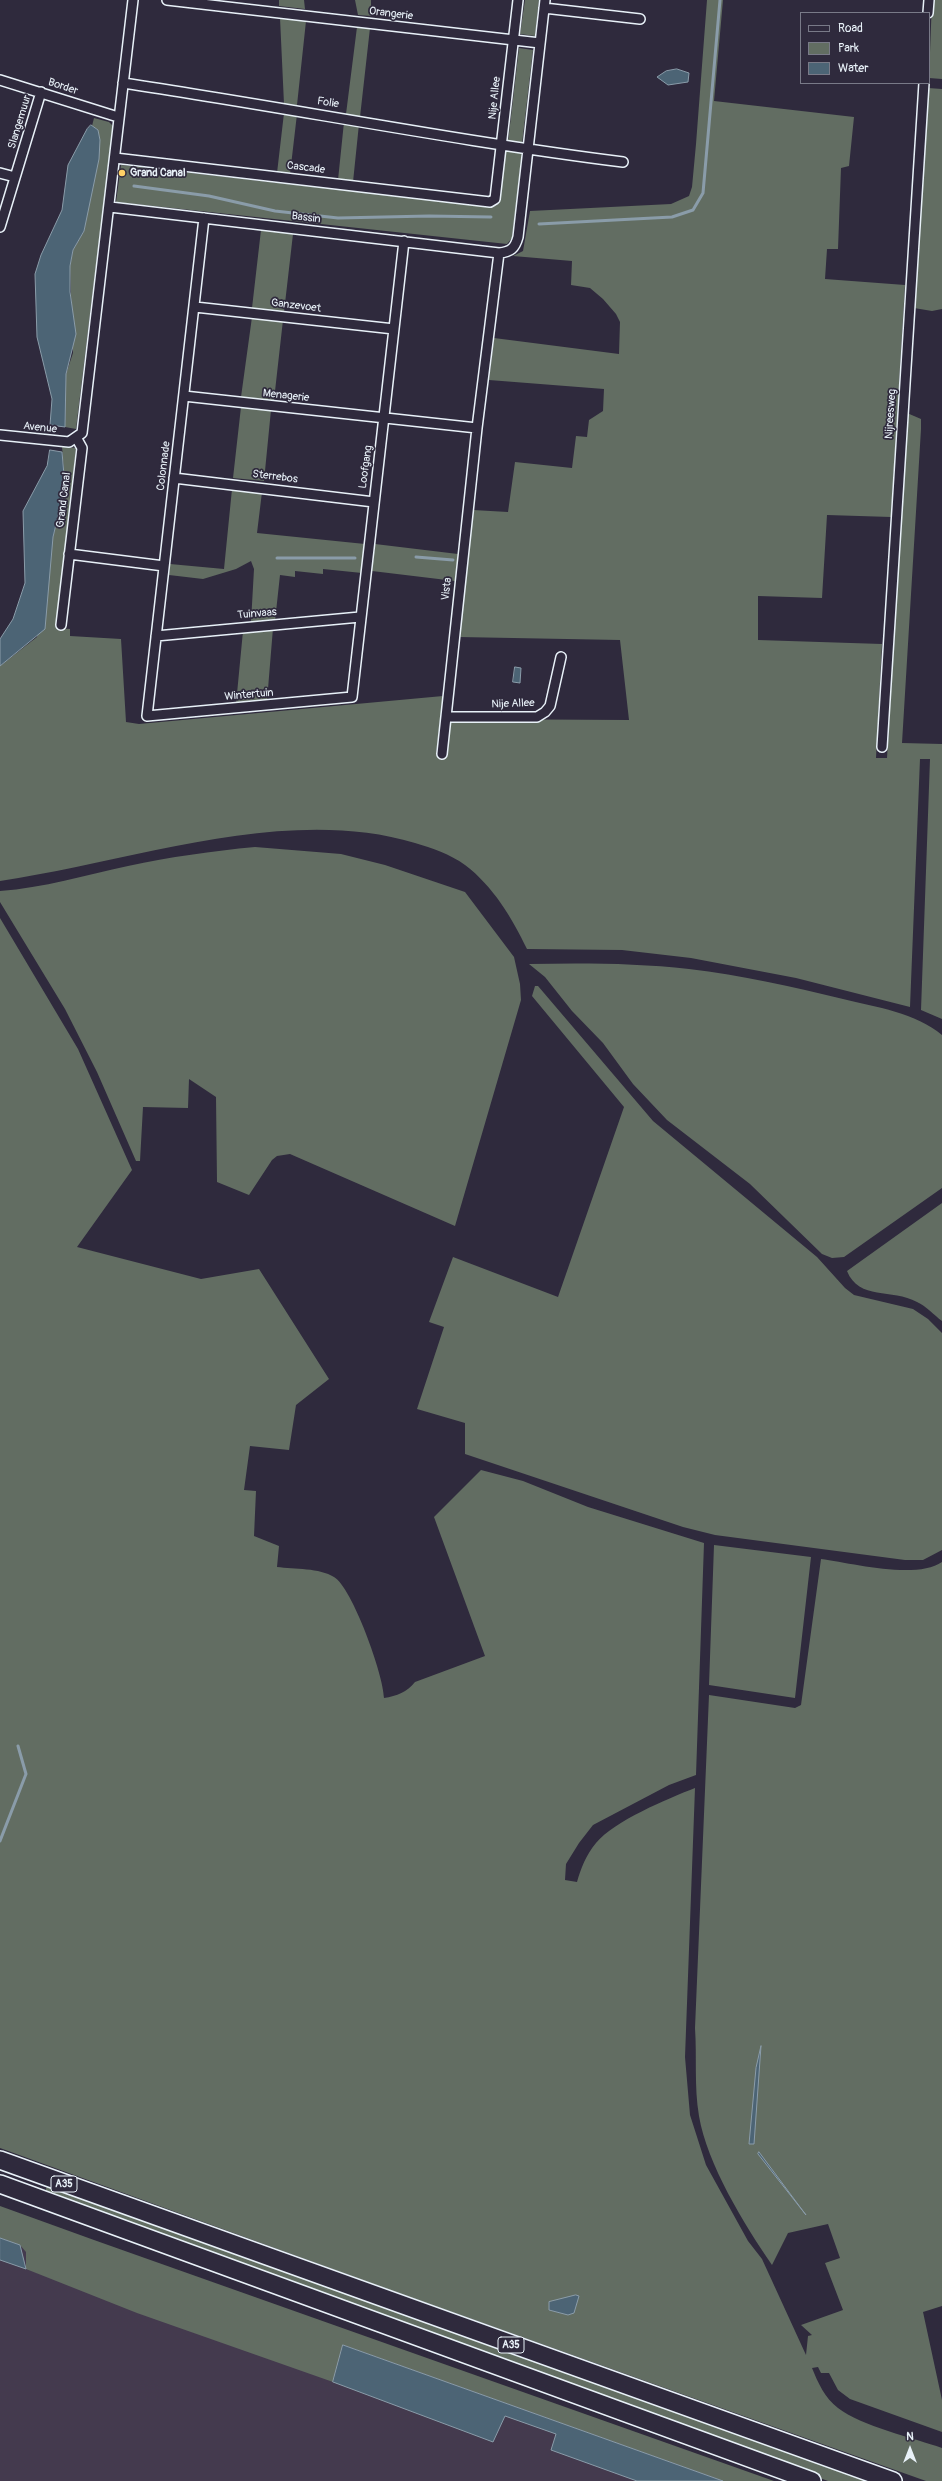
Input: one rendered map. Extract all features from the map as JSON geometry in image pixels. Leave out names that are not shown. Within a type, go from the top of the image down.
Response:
[{"type":"highway","name":"A35","points":[[0,2160],[893,2481]]},
{"type":"highway","name":"A35","points":[[0,2184],[812,2481]]},
{"type":"street","points":[[77,439],[82,433],[85,423],[110,208],[118,117],[133,0]]},
{"type":"street","name":"Orangerie","points":[[167,0],[540,44]]},
{"type":"street","name":"Nije Allee","points":[[495,199],[518,0]]},
{"type":"street","points":[[928,12],[929,0]]},
{"type":"street","points":[[499,253],[510,251],[517,242],[544,4],[640,19]]},
{"type":"street","name":"Border","points":[[0,80],[118,117]]},
{"type":"street","name":"Folie","points":[[123,83],[502,144],[528,150]]},
{"type":"street","name":"Nijreesweg","points":[[882,748],[924,84]]},
{"type":"street","name":"Slangemuur","points":[[0,227],[41,92]]},
{"type":"street","points":[[528,150],[623,162]]},
{"type":"street","name":"Cascade","points":[[115,158],[490,202],[495,199]]},
{"type":"street","points":[[0,173],[15,177]]},
{"type":"street","name":"Bassin","points":[[110,208],[499,253]]},
{"type":"street","name":"Colonnade","points":[[147,716],[204,218]]},
{"type":"street","name":"Loofgang","points":[[352,697],[404,241]]},
{"type":"street","name":"Vista","points":[[442,754],[477,428],[499,253]]},
{"type":"street","name":"Ganzevoet","points":[[195,307],[394,329]]},
{"type":"street","name":"Menagerie","points":[[184,396],[385,418]]},
{"type":"street","points":[[385,418],[477,428]]},
{"type":"street","name":"Avenue","points":[[0,435],[69,442],[77,439]]},
{"type":"street","name":"Grand Canal","points":[[61,625],[82,448],[77,439]]},
{"type":"street","name":"Sterrebos","points":[[174,478],[374,502]]},
{"type":"street","points":[[69,554],[164,566]]},
{"type":"street","name":"Tuinvaas","points":[[156,636],[360,617]]},
{"type":"street","name":"Nije Allee","points":[[446,717],[537,717],[545,712],[550,706],[561,657]]},
{"type":"street","name":"Wintertuin","points":[[147,716],[352,697]]},
{"type":"shaded area","points":[[0,2228],[741,2481],[0,2481]]},
{"type":"green space","points":[[279,0],[304,0],[305,9],[279,6]]},
{"type":"green space","points":[[355,0],[371,0],[371,16],[358,15]]},
{"type":"green space","points":[[525,0],[539,0],[535,36],[520,34]]},
{"type":"green space","points":[[707,0],[723,0],[714,101],[854,117],[849,166],[841,168],[838,249],[827,249],[825,279],[905,285],[891,517],[827,515],[822,598],[758,596],[758,640],[882,644],[876,758],[887,758],[907,413],[921,419],[902,743],[942,744],[942,1019],[921,1010],[930,759],[920,759],[910,1007],[796,978],[691,958],[622,950],[527,949],[501,903],[475,873],[465,865],[428,847],[365,833],[314,830],[261,833],[208,840],[0,881],[0,666],[37,637],[53,537],[65,487],[62,446],[76,448],[56,628],[70,629],[70,636],[121,639],[126,722],[139,724],[443,696],[436,755],[446,754],[450,719],[629,720],[620,640],[459,637],[473,510],[508,512],[515,462],[572,468],[576,436],[587,437],[589,420],[603,411],[604,389],[489,380],[494,338],[619,354],[620,322],[616,314],[603,299],[590,288],[571,285],[572,261],[513,256],[523,251],[530,211],[671,204],[689,196],[692,187],[696,144]]},
{"type":"green space","points":[[932,0],[942,0],[942,79],[930,78]]},
{"type":"green space","points":[[280,18],[306,21],[297,105],[284,104]]},
{"type":"green space","points":[[357,27],[370,28],[360,117],[346,114]]},
{"type":"green space","points":[[519,48],[533,50],[522,144],[508,142]]},
{"type":"green space","points":[[928,88],[942,89],[942,309],[932,311],[914,308]]},
{"type":"green space","points":[[284,113],[297,114],[290,174],[277,173]]},
{"type":"green space","points":[[94,118],[109,122],[113,126],[76,429],[65,427],[66,374],[73,353],[70,266],[73,250],[84,231],[98,130],[92,126]]},
{"type":"green space","points":[[344,122],[359,124],[353,182],[338,180]]},
{"type":"green space","points":[[504,149],[522,152],[512,238],[507,244],[116,202],[121,165],[490,207],[497,205],[499,201]]},
{"type":"green space","points":[[261,230],[293,234],[284,312],[252,308]]},
{"type":"green space","points":[[252,317],[283,320],[274,400],[241,397]]},
{"type":"green space","points":[[241,407],[271,410],[264,481],[233,478]]},
{"type":"green space","points":[[232,489],[262,492],[257,533],[365,544],[364,551],[367,557],[362,573],[323,569],[323,574],[295,571],[295,577],[280,575],[275,621],[251,622],[254,569],[251,561],[236,569],[203,579],[169,575],[170,564],[224,569]]},
{"type":"green space","points":[[375,544],[458,554],[455,581],[372,571]]},
{"type":"green space","points":[[273,628],[267,701],[236,704],[243,631]]},
{"type":"green space","points":[[255,847],[341,854],[385,865],[465,892],[514,957],[520,984],[521,1000],[455,1226],[290,1154],[277,1156],[272,1160],[249,1195],[217,1182],[216,1097],[189,1079],[188,1108],[143,1107],[140,1161],[136,1161],[97,1072],[65,1009],[0,902],[0,891],[48,884],[160,860],[207,852]]},
{"type":"green space","points":[[0,918],[78,1049],[132,1170],[77,1247],[201,1279],[259,1269],[329,1379],[296,1405],[289,1450],[250,1446],[244,1490],[256,1491],[254,1536],[279,1546],[277,1567],[307,1569],[322,1572],[334,1577],[341,1584],[358,1614],[366,1633],[379,1671],[384,1698],[401,1693],[415,1682],[485,1656],[434,1517],[481,1470],[523,1481],[588,1507],[704,1543],[696,1775],[669,1785],[593,1825],[579,1843],[566,1864],[565,1880],[577,1882],[589,1852],[604,1835],[615,1827],[642,1811],[695,1788],[685,2057],[690,2115],[706,2165],[748,2241],[762,2259],[806,2355],[808,2336],[812,2335],[801,2325],[843,2310],[825,2263],[840,2258],[828,2224],[788,2233],[772,2265],[750,2231],[718,2173],[703,2135],[699,2116],[695,2028],[709,1695],[795,1708],[801,1705],[821,1559],[883,1569],[900,1570],[916,1570],[931,1567],[942,1562],[942,2306],[923,2312],[942,2400],[942,2432],[850,2399],[838,2390],[829,2373],[821,2373],[818,2367],[812,2368],[819,2385],[829,2400],[838,2408],[874,2426],[942,2448],[942,2481],[926,2481],[390,2290],[0,2148]]},
{"type":"green space","points":[[529,964],[589,964],[669,967],[728,975],[805,990],[869,1005],[908,1016],[932,1027],[942,1035],[942,1188],[844,1257],[832,1258],[822,1254],[750,1184],[667,1120],[633,1084],[603,1043],[572,1011],[545,977]]},
{"type":"green space","points":[[535,986],[538,986],[653,1121],[817,1257],[845,1288],[854,1295],[913,1309],[928,1319],[942,1333],[942,1550],[923,1560],[905,1560],[715,1535],[683,1527],[465,1454],[465,1423],[417,1409],[444,1327],[429,1322],[453,1257],[558,1297],[624,1107],[532,996]]},
{"type":"green space","points":[[942,1203],[942,1321],[927,1308],[917,1302],[897,1295],[859,1287],[852,1280],[847,1271]]},
{"type":"green space","points":[[714,1545],[811,1557],[795,1698],[709,1685]]},
{"type":"green space","points":[[48,2183],[878,2481],[828,2481],[43,2198]]},
{"type":"green space","points":[[0,2206],[774,2481],[723,2481],[343,2345],[333,2382],[137,2313],[26,2269],[26,2252],[20,2245],[0,2238]]},
{"type":"water","points":[[677,69],[689,73],[688,82],[668,85],[657,77],[666,71]]},
{"type":"water","points":[[91,125],[98,130],[100,140],[99,159],[84,231],[73,250],[70,266],[70,292],[76,334],[66,374],[65,427],[50,425],[52,399],[37,337],[35,274],[41,255],[62,210],[68,165],[87,129]]},
{"type":"water","points":[[50,450],[62,452],[65,487],[53,537],[45,629],[0,666],[0,639],[13,619],[25,583],[23,511],[47,466]]},
{"type":"water","points":[[515,667],[521,668],[520,683],[513,682]]},
{"type":"water","points":[[761,2046],[754,2144],[749,2144],[756,2068]]},
{"type":"water","points":[[759,2152],[806,2215],[758,2154]]},
{"type":"water","points":[[0,2238],[20,2245],[26,2269],[0,2260]]},
{"type":"water","points":[[576,2295],[579,2296],[574,2313],[568,2315],[549,2310],[549,2302]]},
{"type":"water","points":[[343,2345],[723,2481],[637,2481],[551,2450],[556,2434],[505,2416],[493,2442],[333,2382]]},
{"type":"waterway","points":[[539,224],[672,217],[693,210],[703,193],[720,0]]},
{"type":"waterway","points":[[134,186],[209,196],[275,211],[338,218],[429,216],[491,217]]},
{"type":"waterway","points":[[416,557],[453,560]]},
{"type":"waterway","points":[[277,558],[355,558]]},
{"type":"waterway","points":[[0,1841],[26,1774],[18,1746]]},
{"type":"place","name":"Grand Canal","points":[[122,173]]}]
